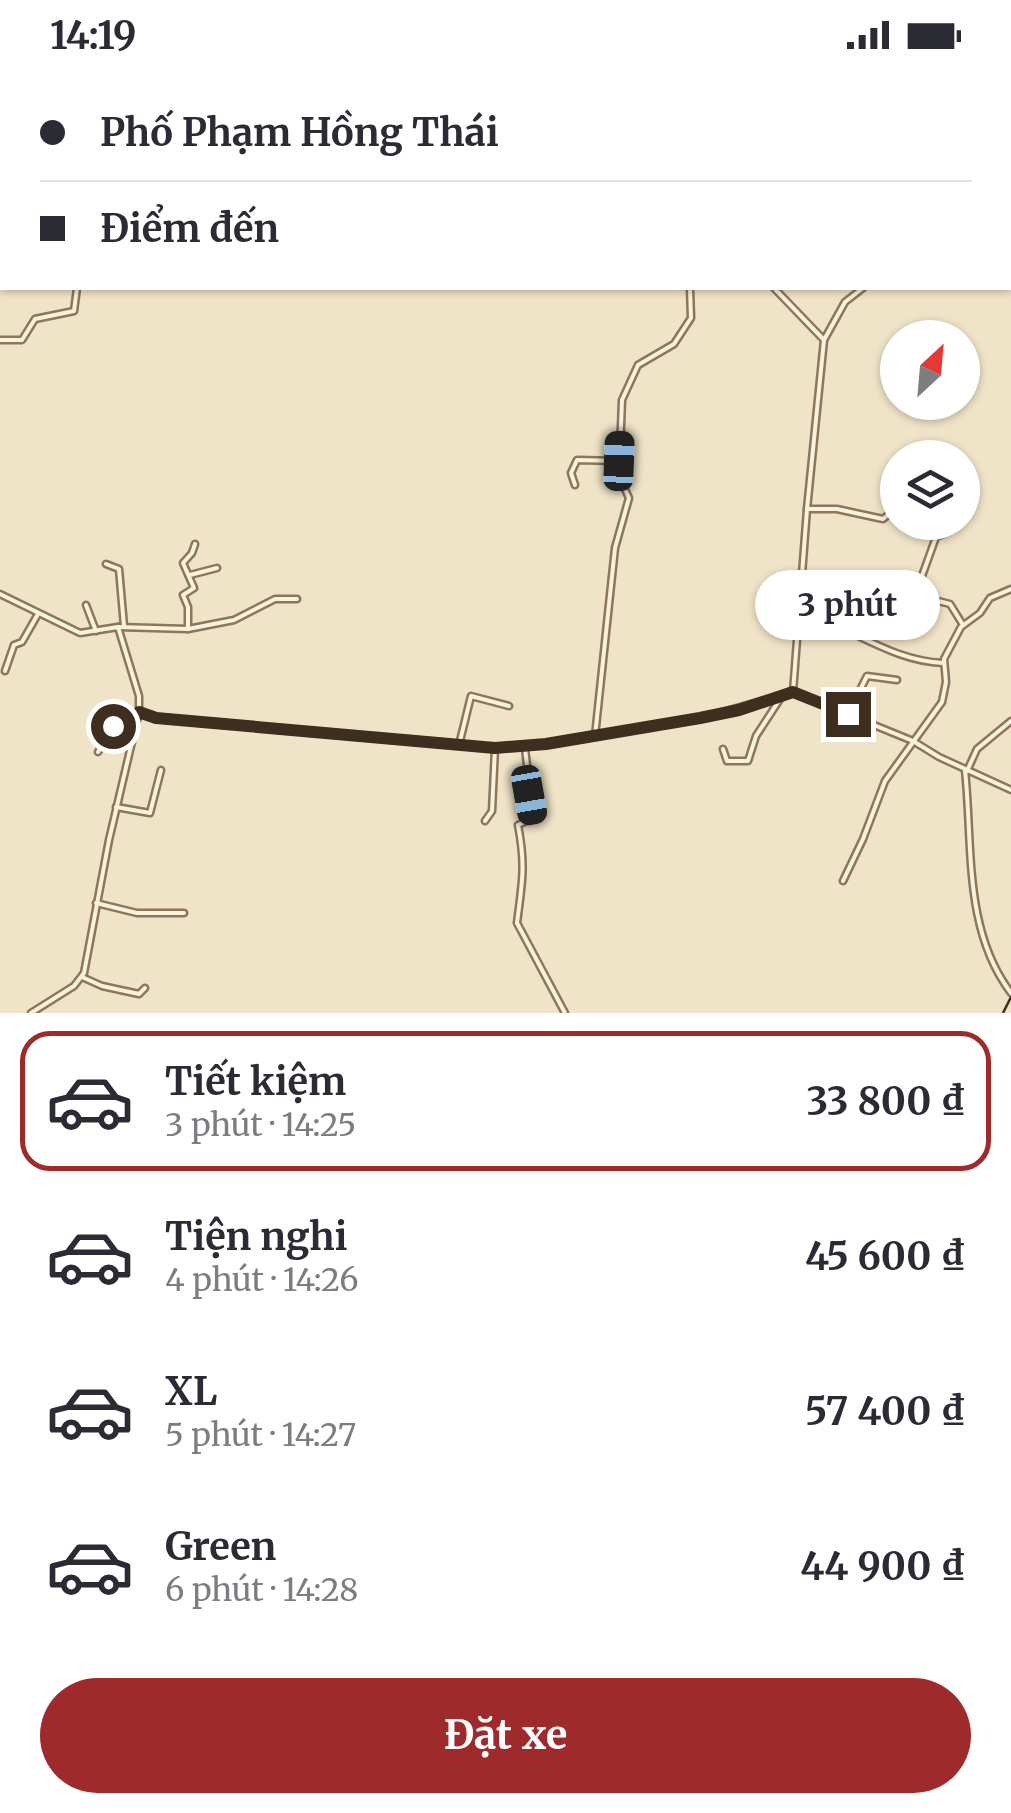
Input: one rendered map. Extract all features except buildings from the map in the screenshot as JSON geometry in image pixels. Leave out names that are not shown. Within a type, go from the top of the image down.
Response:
[{"type":"street","points":[[0,340],[22,340],[35,319],[74,311],[77,290]]},
{"type":"street","points":[[595,736],[615,548],[629,498],[619,480],[620,407],[638,366],[677,340],[693,314],[690,290]]},
{"type":"street","points":[[776,290],[824,340]]},
{"type":"street","points":[[793,692],[806,509],[824,340],[845,302],[861,290]]},
{"type":"street","points":[[575,485],[571,474],[577,460],[619,461]]},
{"type":"street","points":[[806,509],[837,509],[880,519]]},
{"type":"street","points":[[935,540],[917,590],[930,599],[950,604],[963,624]]},
{"type":"street","points":[[188,628],[188,607],[183,596],[194,590],[183,563],[195,544]]},
{"type":"street","points":[[31,1013],[74,986],[82,976],[138,714],[139,696],[121,627],[119,568],[106,564]]},
{"type":"street","points":[[190,575],[217,568]]},
{"type":"street","points":[[843,881],[883,786],[942,702],[944,663],[963,624],[980,613],[990,598],[1011,589]]},
{"type":"street","points":[[0,594],[80,633],[121,627],[188,628],[234,620],[274,600],[297,599]]},
{"type":"street","points":[[86,605],[96,631]]},
{"type":"street","points":[[5,671],[14,645],[22,642],[38,614]]},
{"type":"street","points":[[799,614],[819,618],[884,650],[944,663]]},
{"type":"street","points":[[848,714],[867,676],[897,680]]},
{"type":"street","points":[[98,752],[116,722],[128,713],[495,748],[595,736],[739,710],[793,692],[914,741],[966,771],[1011,790]]},
{"type":"street","points":[[459,745],[471,696],[509,706]]},
{"type":"street","points":[[724,749],[727,760],[748,761],[756,736],[782,696]]},
{"type":"street","points":[[1011,721],[977,749],[966,771],[972,887],[994,969],[1011,994]]},
{"type":"street","points":[[525,746],[533,818],[518,825],[525,861],[517,923],[565,1013]]},
{"type":"street","points":[[485,821],[492,811],[495,748]]},
{"type":"street","points":[[116,807],[150,813],[161,770]]},
{"type":"street","points":[[96,903],[138,912],[184,913]]},
{"type":"street","points":[[82,976],[139,994],[145,988]]},
{"type":"railway","points":[[1003,1013],[1011,997]]},
{"type":"route","points":[[113,726],[128,713],[137,716],[139,712],[156,718],[495,748],[546,744],[700,718],[793,692],[848,714]]}]
